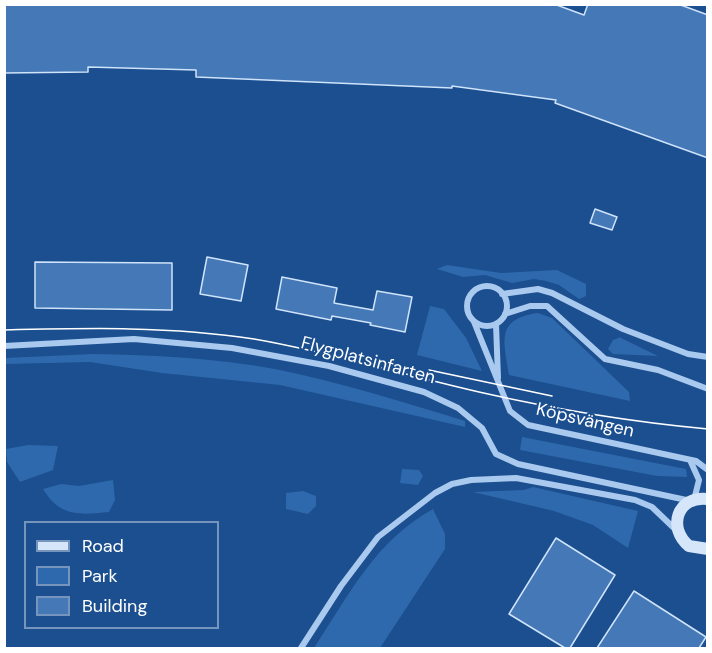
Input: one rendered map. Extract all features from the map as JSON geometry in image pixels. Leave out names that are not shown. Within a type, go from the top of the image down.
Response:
[{"type":"street","points":[[708,357],[688,354],[623,329],[552,293],[538,289],[502,294],[487,286],[472,293],[467,309],[474,322],[485,326],[496,324],[505,314],[530,306],[547,306],[605,359],[658,370],[708,389]]},
{"type":"street","points":[[502,294],[506,304],[505,314]]},
{"type":"street","name":"Köpsvängen","points":[[474,322],[510,411],[528,424],[696,461],[708,470]]},
{"type":"street","name":"Köpsvängen","points":[[496,324],[498,379]]},
{"type":"street","name":"Flygplatsinfarten","points":[[4,346],[134,339],[232,348],[329,366],[424,392],[458,408],[482,428],[496,454],[518,464],[693,500]]},
{"type":"street","points":[[677,532],[678,514],[693,500],[699,480],[690,460]]},
{"type":"street","points":[[301,648],[341,586],[378,537],[435,493],[452,484],[471,480],[516,478],[635,500],[652,507],[689,546],[707,549]]},
{"type":"street","points":[[693,500],[708,500]]},
{"type":"green space","points":[[447,265],[501,273],[557,270],[586,284],[586,296],[579,299],[559,285],[546,281],[534,279],[512,283],[485,275],[463,277],[437,269]]},
{"type":"green space","points":[[430,306],[444,309],[466,338],[482,371],[417,355]]},
{"type":"green space","points":[[538,313],[552,318],[629,392],[630,401],[509,375],[505,334],[515,320]]},
{"type":"green space","points":[[621,337],[658,356],[613,354],[608,349],[613,340]]},
{"type":"green space","points":[[93,354],[184,358],[275,369],[347,386],[465,421],[465,427],[280,385],[162,373],[90,362],[5,364],[5,358]]},
{"type":"green space","points":[[522,437],[686,469],[687,477],[657,476],[520,450]]},
{"type":"green space","points":[[28,445],[58,446],[53,470],[20,482],[7,462],[6,449]]},
{"type":"green space","points":[[402,469],[419,470],[423,476],[418,485],[400,483]]},
{"type":"green space","points":[[113,480],[115,500],[109,512],[88,514],[71,512],[56,505],[43,489],[61,484],[79,486]]},
{"type":"green space","points":[[533,487],[638,511],[628,548],[593,525],[554,511],[473,492],[524,490]]},
{"type":"green space","points":[[303,491],[316,496],[316,506],[308,514],[286,509],[286,493]]},
{"type":"green space","points":[[433,509],[445,534],[445,549],[380,648],[314,648],[352,589],[379,553],[413,522]]},
{"type":"building","points":[[4,4],[554,4],[584,15],[588,4],[678,4],[708,15],[708,158],[555,103],[556,100],[452,86],[452,88],[196,77],[196,70],[88,67],[88,72],[4,73]]},
{"type":"building","points":[[595,209],[617,217],[612,230],[590,223]]},
{"type":"building","points":[[207,257],[248,265],[241,301],[200,294]]},
{"type":"building","points":[[35,262],[172,263],[172,310],[35,308]]},
{"type":"building","points":[[282,277],[337,288],[334,303],[373,310],[377,291],[412,297],[405,332],[332,316],[331,320],[276,309]]},
{"type":"building","points":[[556,538],[615,575],[570,648],[565,648],[509,614]]},
{"type":"building","points":[[634,591],[706,637],[699,648],[597,648]]},
{"type":"tram line","points":[[4,330],[161,330],[254,339],[311,350],[536,404],[621,419],[708,429]]},
{"type":"tram line","points":[[429,370],[552,396]]}]
